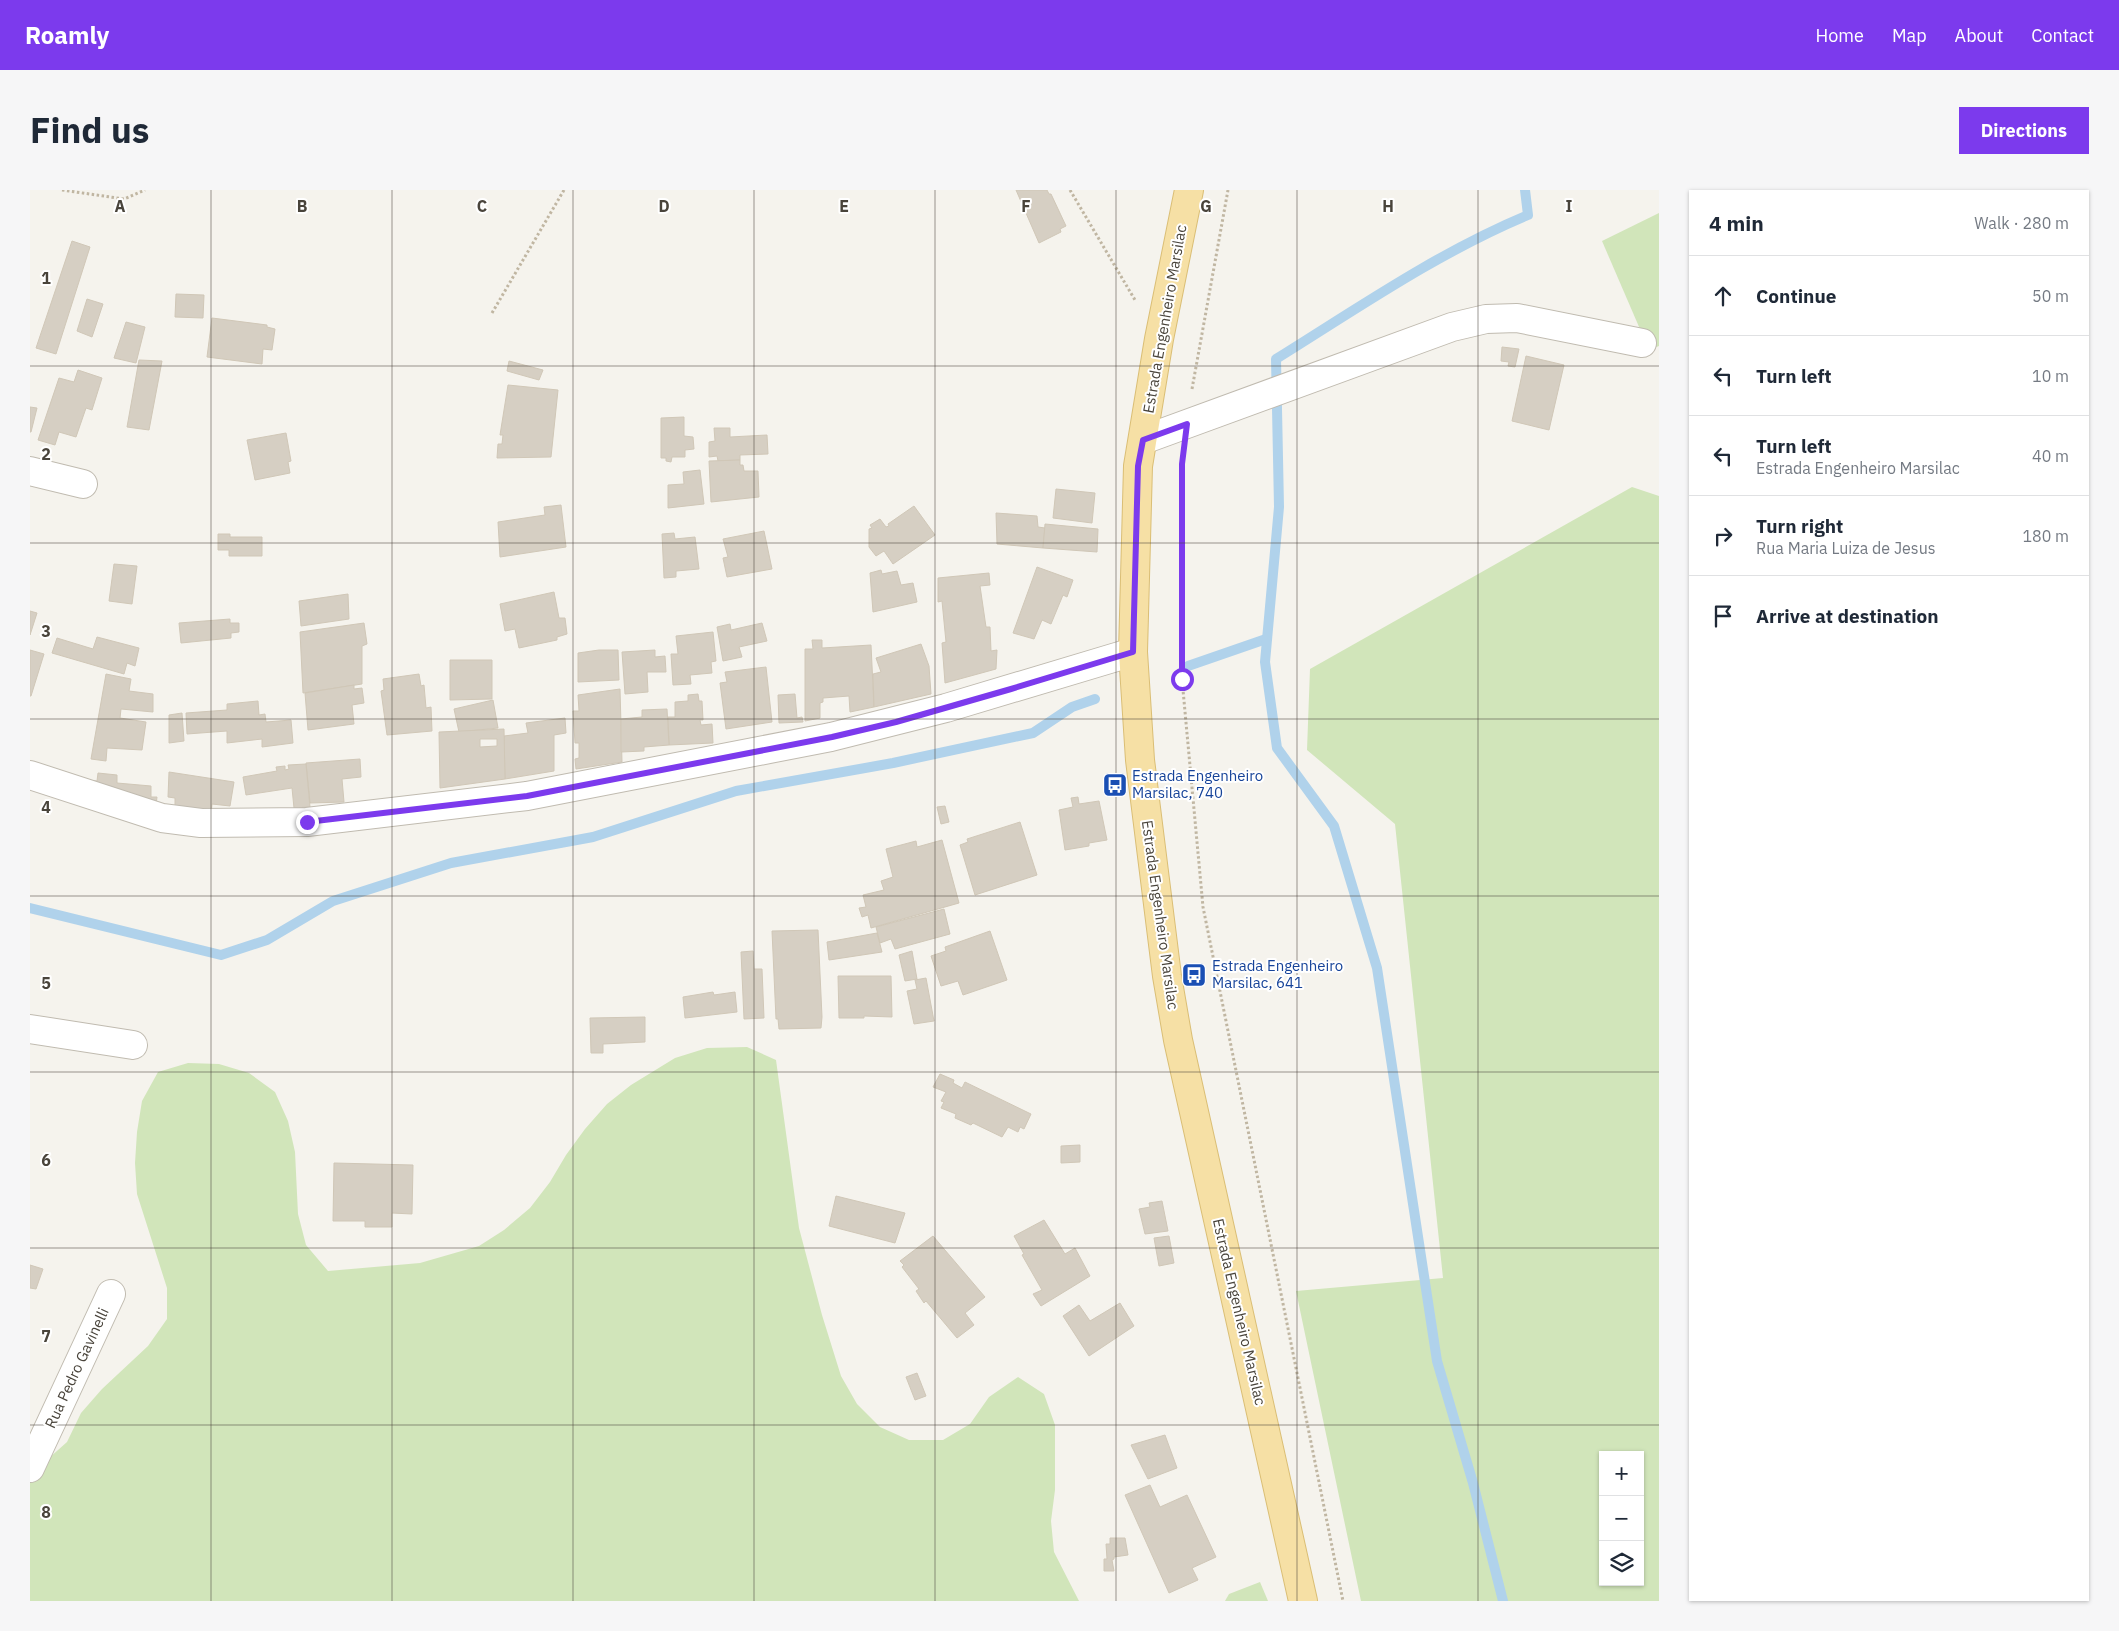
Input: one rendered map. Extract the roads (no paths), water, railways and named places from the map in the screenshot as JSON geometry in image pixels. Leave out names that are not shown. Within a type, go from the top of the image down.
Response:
[{"type":"main road","name":"Estrada Engenheiro Marsilac","points":[[1189,190],[1159,339],[1138,466],[1133,652],[1140,760],[1166,976],[1178,1040],[1304,1601]]},
{"type":"street","points":[[1143,440],[1452,327],[1486,319],[1517,318],[1642,343]]},
{"type":"street","points":[[30,471],[83,484]]},
{"type":"street","points":[[30,775],[162,818],[210,823],[307,822],[527,796],[832,737],[896,722],[1133,652]]},
{"type":"street","points":[[30,1029],[133,1045]]},
{"type":"street","name":"Rua Pedro Gavinelli","points":[[30,1468],[111,1294]]},
{"type":"waterway","points":[[1503,1601],[1473,1483],[1437,1361],[1377,968],[1334,826],[1277,748],[1265,662],[1279,507],[1276,359],[1431,263],[1528,215],[1525,190]]},
{"type":"waterway","points":[[1188,666],[1266,639]]},
{"type":"waterway","points":[[30,908],[221,955],[267,940],[333,901],[451,863],[593,837],[736,791],[893,763],[1033,733],[1072,707],[1095,699]]},
{"type":"place","name":"Estrada Engenheiro Marsilac, 740","points":[[1115,785]]},
{"type":"place","name":"Estrada Engenheiro Marsilac, 641","points":[[1194,975]]}]
